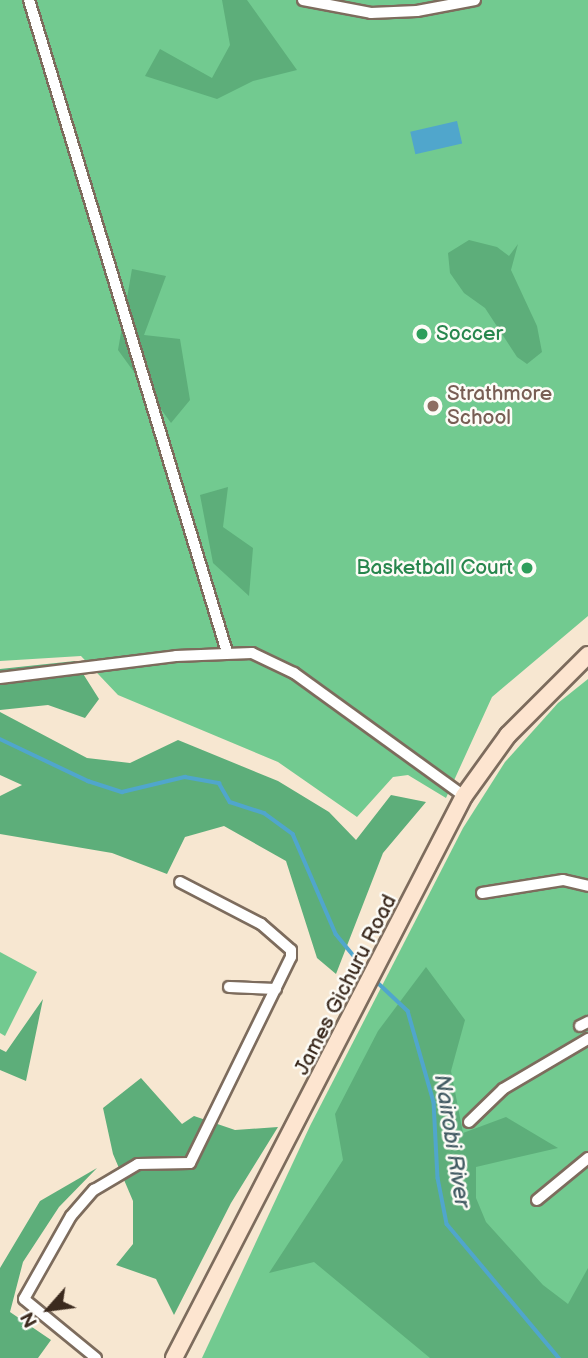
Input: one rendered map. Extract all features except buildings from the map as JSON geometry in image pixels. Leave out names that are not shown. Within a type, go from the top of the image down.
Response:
[{"type":"main road","name":"James Gichuru Road","points":[[174,1358],[369,986],[464,796],[508,735],[588,655]]},
{"type":"street","points":[[29,0],[227,652]]},
{"type":"street","points":[[303,0],[371,13],[417,11],[475,0]]},
{"type":"street","points":[[0,678],[227,652],[252,653],[294,673],[464,796]]},
{"type":"street","points":[[482,893],[563,880],[588,886]]},
{"type":"street","points":[[96,1358],[24,1299],[71,1216],[94,1190],[138,1164],[190,1163],[276,989],[291,950],[240,909],[180,881]]},
{"type":"street","points":[[229,987],[276,989]]},
{"type":"street","points":[[469,1122],[503,1089],[588,1039]]},
{"type":"street","points":[[537,1200],[588,1158]]},
{"type":"green space","points":[[0,0],[588,0],[588,616],[492,697],[446,798],[408,775],[393,777],[357,817],[278,762],[118,695],[81,656],[0,661]]},
{"type":"green space","points":[[222,0],[247,0],[297,70],[253,81],[217,99],[145,76],[160,49],[212,78],[230,45]]},
{"type":"green space","points":[[469,240],[497,247],[509,256],[518,244],[511,270],[537,326],[542,352],[527,364],[517,357],[485,308],[464,293],[450,273],[448,253]]},
{"type":"green space","points":[[132,269],[166,276],[144,335],[180,339],[190,400],[171,423],[118,350]]},
{"type":"green space","points":[[228,487],[223,527],[253,548],[249,596],[213,563],[200,495]]},
{"type":"green space","points":[[75,661],[99,699],[85,718],[48,705],[0,710],[0,669]]},
{"type":"green space","points":[[588,679],[588,1358],[202,1358],[310,1126],[463,828],[505,762],[558,703]]},
{"type":"green space","points":[[0,712],[87,758],[130,763],[178,740],[278,781],[329,812],[356,840],[391,795],[426,802],[383,853],[336,974],[317,958],[286,861],[224,826],[185,837],[167,874],[112,853],[0,834],[0,796],[22,785],[0,775]]},
{"type":"green space","points":[[0,952],[37,972],[5,1036],[0,1033]]},
{"type":"green space","points":[[426,967],[465,1020],[451,1071],[463,1133],[506,1117],[558,1148],[476,1167],[476,1198],[486,1222],[543,1285],[568,1304],[588,1268],[588,1358],[430,1358],[314,1262],[269,1273],[343,1160],[335,1114],[378,1031]]},
{"type":"green space","points":[[43,999],[26,1081],[0,1070],[0,1049],[6,1052]]},
{"type":"green space","points":[[141,1078],[182,1124],[194,1116],[235,1130],[278,1127],[231,1203],[174,1315],[156,1279],[116,1265],[133,1244],[133,1201],[113,1154],[103,1108]]},
{"type":"green space","points":[[97,1168],[59,1207],[23,1262],[10,1312],[51,1340],[38,1358],[0,1358],[0,1268],[40,1201]]},
{"type":"water","points":[[457,121],[462,143],[415,154],[410,132]]},
{"type":"waterway","name":"Nairobi River","points":[[0,739],[88,781],[122,792],[185,777],[219,783],[230,802],[264,813],[293,834],[336,934],[368,973]]},
{"type":"waterway","name":"Nairobi River","points":[[374,979],[408,1011],[434,1102],[438,1178],[447,1224],[559,1358]]},
{"type":"place","name":"Soccer","points":[[422,334]]},
{"type":"place","name":"Strathmore School","points":[[433,406]]},
{"type":"place","name":"Basketball Court","points":[[527,568]]}]
